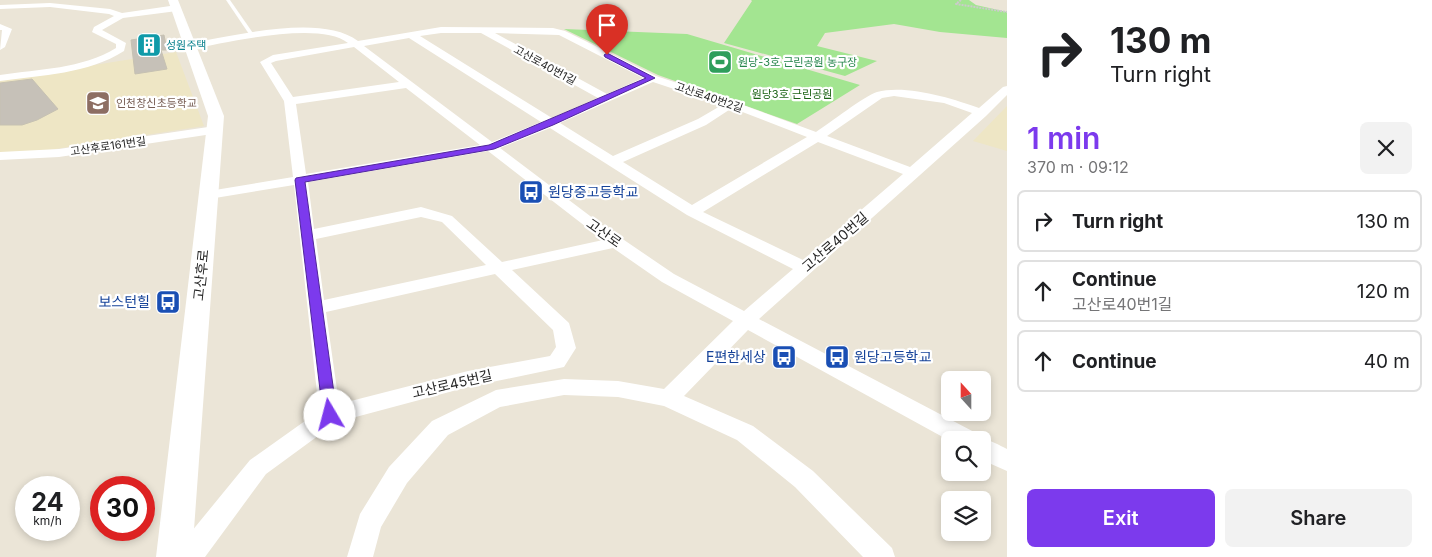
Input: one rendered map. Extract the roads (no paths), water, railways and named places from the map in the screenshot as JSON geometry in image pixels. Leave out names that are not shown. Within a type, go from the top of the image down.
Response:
[{"type":"main road","name":"고산후로","points":[[174,557],[216,116],[175,4]]},
{"type":"street","points":[[0,78],[89,64],[112,56],[121,49],[121,42],[97,32],[97,29],[121,16],[175,4]]},
{"type":"street","points":[[0,7],[50,5],[110,12],[121,16]]},
{"type":"street","points":[[0,27],[7,29],[0,47]]},
{"type":"street","name":"고산로","points":[[191,46],[301,30],[323,30],[344,34],[616,242],[668,278],[951,431]]},
{"type":"street","name":"고산로40번2길","points":[[357,44],[441,30],[553,31],[562,33],[652,78],[731,104],[913,174]]},
{"type":"street","name":"고산로40번1길","points":[[482,30],[606,98]]},
{"type":"street","points":[[411,35],[692,212],[805,268]]},
{"type":"street","points":[[188,557],[258,467],[330,415],[290,101],[265,62],[273,58],[357,44]]},
{"type":"street","points":[[209,195],[491,147],[652,78]]},
{"type":"street","points":[[290,101],[409,84]]},
{"type":"street","name":"고산로40번길","points":[[668,398],[746,320],[1007,89]]},
{"type":"street","points":[[692,212],[879,95],[894,93],[946,100],[982,113]]},
{"type":"street","points":[[612,162],[702,122],[731,104]]},
{"type":"street","name":"고산후로161번길","points":[[0,156],[59,153],[215,130]]},
{"type":"street","name":"고산로45번길","points":[[306,236],[421,212],[447,219],[562,328],[566,348],[557,362],[468,379],[330,415]]},
{"type":"street","points":[[316,308],[616,242]]},
{"type":"street","points":[[360,557],[368,524],[398,475],[440,428],[496,399],[564,387],[618,389],[668,398],[744,433],[804,478],[882,557]]},
{"type":"street","points":[[991,453],[1007,461]]},
{"type":"lane","points":[[228,0],[253,36]]},
{"type":"place","name":"성원주택","points":[[149,45]]},
{"type":"place","name":"원당-3호 근린공원 농구장","points":[[720,62]]},
{"type":"place","name":"인천창신초등학교","points":[[98,103]]},
{"type":"place","name":"원당중고등학교","points":[[531,192]]},
{"type":"place","name":"보스턴힐","points":[[168,302]]},
{"type":"place","name":"E편한세상","points":[[784,357]]},
{"type":"place","name":"원당고등학교","points":[[837,357]]},
{"type":"park label","name":"원당3호 근린공원","points":[[792,94]]}]
